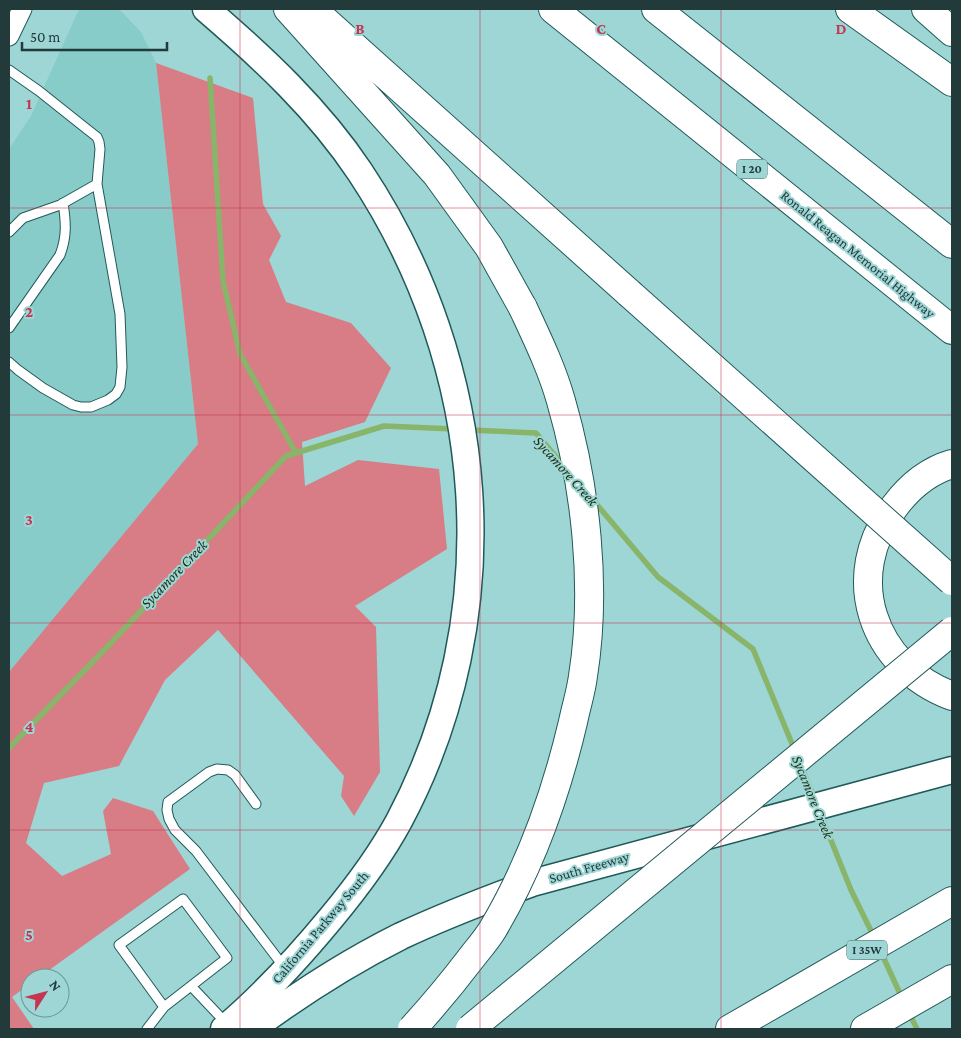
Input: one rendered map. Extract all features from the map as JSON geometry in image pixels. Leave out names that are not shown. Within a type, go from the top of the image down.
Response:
[{"type":"highway","points":[[288,9],[436,175],[489,247],[523,308],[546,357],[561,401],[575,455],[582,503],[589,596],[583,676],[564,763],[549,810],[522,875],[492,930],[441,998],[412,1029]]},
{"type":"highway","points":[[312,9],[952,581]]},
{"type":"highway","name":"Ronald Reagan Memorial Highway","points":[[553,9],[952,330]]},
{"type":"highway","points":[[656,9],[952,244]]},
{"type":"highway","points":[[850,9],[952,82]]},
{"type":"highway","points":[[926,9],[952,32]]},
{"type":"highway","points":[[896,41],[952,71]]},
{"type":"highway","points":[[952,464],[929,474],[913,484],[879,529],[870,558],[869,596],[878,631],[898,660],[911,674],[926,684],[952,696]]},
{"type":"highway","points":[[470,1029],[952,631]]},
{"type":"highway","name":"I 35W","points":[[730,1029],[952,901]]},
{"type":"highway","points":[[865,1029],[952,979]]},
{"type":"main road","name":"California Parkway South","points":[[206,9],[274,70],[304,102],[334,136],[360,171],[384,210],[422,286],[437,326],[456,393],[469,478],[470,556],[466,603],[454,677],[432,748],[398,824],[357,886],[235,1028]]},
{"type":"main road","name":"South Freeway","points":[[235,1028],[400,937],[436,920],[532,883],[952,770]]},
{"type":"street","points":[[9,36],[22,9]]},
{"type":"lane","points":[[9,70],[97,137],[100,149],[97,184],[120,314],[122,367],[118,392],[114,397],[91,407],[81,407],[73,405],[43,388],[9,362]]},
{"type":"lane","points":[[9,232],[28,215],[52,209],[97,184]]},
{"type":"lane","points":[[9,328],[60,255],[66,236],[63,204]]},
{"type":"lane","points":[[256,804],[235,775],[228,770],[218,769],[209,772],[168,802],[167,810],[175,830],[196,851],[286,970]]},
{"type":"lane","points":[[147,1029],[164,1007],[227,958],[184,899],[119,945],[164,1007]]},
{"type":"lane","points":[[191,986],[235,1028]]},
{"type":"shaded area","points":[[79,9],[119,9],[141,32],[156,63],[198,444],[9,672],[9,149],[31,116]]},
{"type":"shaded area","points":[[156,63],[253,98],[263,204],[281,236],[269,260],[286,302],[351,323],[391,368],[365,422],[302,442],[305,486],[358,460],[439,469],[447,549],[355,606],[376,627],[380,772],[354,816],[341,796],[344,776],[218,630],[165,680],[119,766],[44,783],[26,843],[62,876],[111,854],[103,811],[113,798],[153,811],[190,869],[52,968],[20,968],[20,991],[12,997],[20,1009],[20,1018],[26,1018],[34,1029],[9,1029],[9,672],[198,444]]},
{"type":"waterway","points":[[210,78],[223,281],[240,354],[296,453]]},
{"type":"waterway","name":"Sycamore Creek","points":[[9,748],[108,646],[286,456],[384,426],[454,429]]},
{"type":"waterway","name":"Sycamore Creek","points":[[469,430],[536,433],[567,470]]},
{"type":"waterway","name":"Sycamore Creek","points":[[593,500],[658,577],[753,649],[795,751]]},
{"type":"waterway","name":"Sycamore Creek","points":[[801,766],[815,800]]},
{"type":"waterway","name":"Sycamore Creek","points":[[820,813],[851,890],[874,937]]},
{"type":"waterway","name":"Sycamore Creek","points":[[880,950],[902,998]]},
{"type":"waterway","name":"Sycamore Creek","points":[[908,1011],[917,1029]]}]
